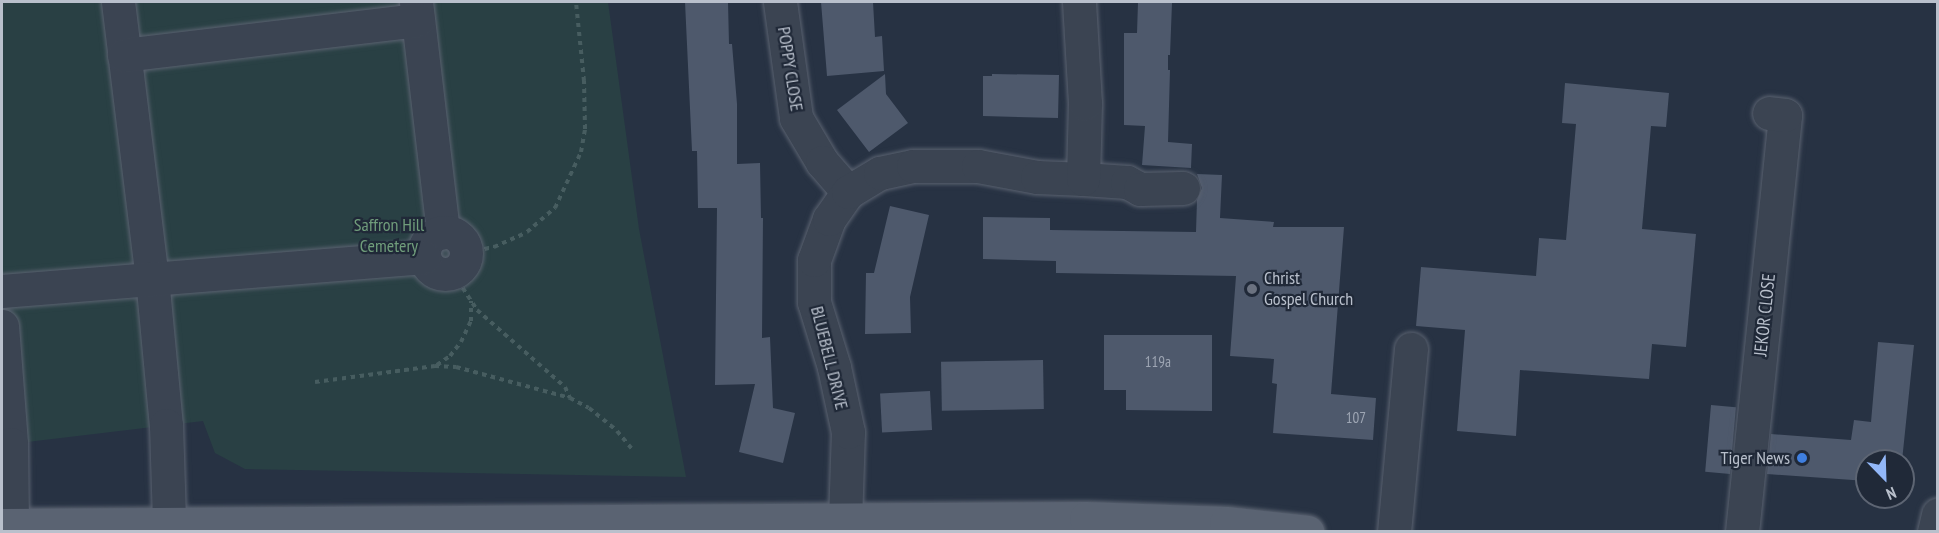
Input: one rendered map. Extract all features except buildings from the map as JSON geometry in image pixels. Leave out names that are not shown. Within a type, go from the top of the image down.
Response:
[{"type":"main road","points":[[7,525],[169,523],[736,527],[845,521],[1086,525],[1226,523],[1308,531]]},
{"type":"street","points":[[118,2],[152,278],[166,425],[169,523]]},
{"type":"street","name":"POPPY CLOSE","points":[[780,2],[796,118],[822,162],[848,192]]},
{"type":"street","points":[[1079,2],[1085,104],[1083,179]]},
{"type":"street","points":[[2,291],[447,254],[417,11],[124,55]]},
{"type":"street","name":"JEKOR CLOSE","points":[[1742,531],[1785,115],[1769,113]]},
{"type":"street","name":"BLUEBELL DRIVE","points":[[845,521],[848,432],[834,367],[814,302],[814,260],[829,219],[848,192],[880,173],[913,166],[978,166],[1036,177],[1127,182],[1140,189],[1183,188]]},
{"type":"street","points":[[2,326],[12,444],[7,525]]},
{"type":"street","points":[[1394,531],[1411,349]]},
{"type":"street","points":[[1934,531],[1938,514]]},
{"type":"path","points":[[570,398],[565,387],[477,310],[447,254],[494,247],[527,232],[555,208],[580,152],[585,129],[584,81],[576,2]]},
{"type":"path","points":[[435,366],[450,356],[461,342],[471,321],[471,300]]},
{"type":"path","points":[[315,382],[435,366],[456,367],[570,398],[589,408],[616,431],[634,451]]},
{"type":"green space","name":"Saffron Hill Cemetery","points":[[2,2],[608,2],[639,229],[686,477],[245,469],[215,453],[203,421],[2,445]]},
{"type":"place","name":"Christ Gospel Church","points":[[1252,289]]},
{"type":"place","name":"Tiger News","points":[[1802,458]]}]
